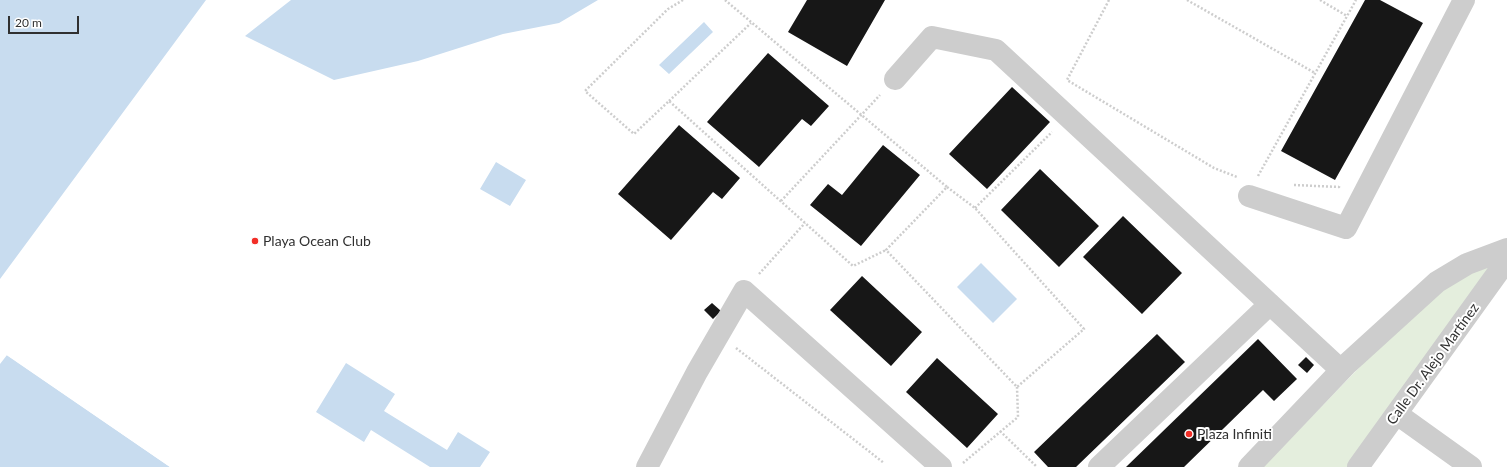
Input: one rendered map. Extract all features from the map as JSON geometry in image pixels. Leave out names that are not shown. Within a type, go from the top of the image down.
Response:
[{"type":"street","points":[[1251,190],[1346,228],[1464,0]]},
{"type":"street","points":[[895,79],[932,37],[996,50],[1341,370]]},
{"type":"street","points":[[1249,467],[1341,370],[1437,282],[1467,264],[1507,249]]},
{"type":"street","name":"Calle Dr. Alejo Martínez","points":[[1358,467],[1507,260]]},
{"type":"street","points":[[647,467],[696,372],[744,291],[941,467]]},
{"type":"street","points":[[1100,467],[1270,304]]},
{"type":"street","points":[[1397,414],[1471,467]]},
{"type":"path","points":[[683,0],[668,9],[585,91],[634,134],[751,22]]},
{"type":"path","points":[[725,0],[947,187],[975,208],[1084,329],[1017,387]]},
{"type":"path","points":[[1109,0],[1067,80],[1251,190],[1356,0]]},
{"type":"path","points":[[1187,0],[1315,73]]},
{"type":"path","points":[[1320,0],[1348,16]]},
{"type":"path","points":[[781,201],[895,79]]},
{"type":"path","points":[[669,101],[853,266],[886,250],[947,187]]},
{"type":"path","points":[[975,208],[1068,116]]},
{"type":"path","points":[[1292,185],[1339,187],[1343,180]]},
{"type":"path","points":[[744,291],[805,223]]},
{"type":"path","points":[[886,250],[1017,387],[1018,417],[958,467]]},
{"type":"path","points":[[718,334],[884,463]]},
{"type":"path","points":[[1000,431],[1037,467]]},
{"type":"green space","points":[[1502,261],[1352,467],[1263,467],[1438,286]]},
{"type":"water","points":[[0,0],[206,0],[0,279]]},
{"type":"water","points":[[291,0],[598,0],[559,23],[503,34],[418,61],[334,80],[245,36]]},
{"type":"water","points":[[704,22],[713,32],[669,74],[659,65]]},
{"type":"water","points":[[496,162],[526,180],[510,206],[480,189]]},
{"type":"water","points":[[981,263],[1017,299],[993,323],[957,287]]},
{"type":"water","points":[[7,355],[170,467],[0,467],[0,364]]},
{"type":"water","points":[[346,363],[395,394],[384,411],[447,450],[458,432],[490,452],[480,467],[430,467],[371,430],[364,442],[316,412]]},
{"type":"pier","points":[[6,353],[171,465],[172,467],[5,354]]},
{"type":"building","points":[[807,0],[885,0],[847,66],[788,32]]},
{"type":"building","points":[[1365,0],[1380,0],[1423,23],[1335,180],[1281,151]]},
{"type":"building","points":[[768,53],[829,106],[811,126],[802,119],[759,167],[707,122]]},
{"type":"building","points":[[1012,87],[1050,122],[987,189],[949,154]]},
{"type":"building","points":[[679,125],[740,178],[722,199],[713,192],[671,240],[618,194]]},
{"type":"building","points":[[883,145],[920,175],[861,246],[810,205],[828,184],[842,195]]},
{"type":"building","points":[[1040,169],[1099,226],[1059,267],[1001,210]]},
{"type":"building","points":[[1123,216],[1182,273],[1142,314],[1083,257]]},
{"type":"building","points":[[862,276],[922,332],[891,366],[830,310]]},
{"type":"building","points":[[712,303],[721,311],[713,319],[704,310]]},
{"type":"building","points":[[1157,334],[1185,362],[1076,467],[1048,467],[1034,452]]},
{"type":"building","name":"Plaza Infiniti","points":[[1258,339],[1297,379],[1274,401],[1263,390],[1184,467],[1126,467]]},
{"type":"building","points":[[1306,357],[1314,365],[1307,373],[1298,365]]},
{"type":"building","points":[[937,358],[998,414],[967,448],[906,392]]},
{"type":"place","name":"Playa Ocean Club","points":[[255,241]]},
{"type":"place","name":"Plaza Infiniti","points":[[1189,434]]}]
